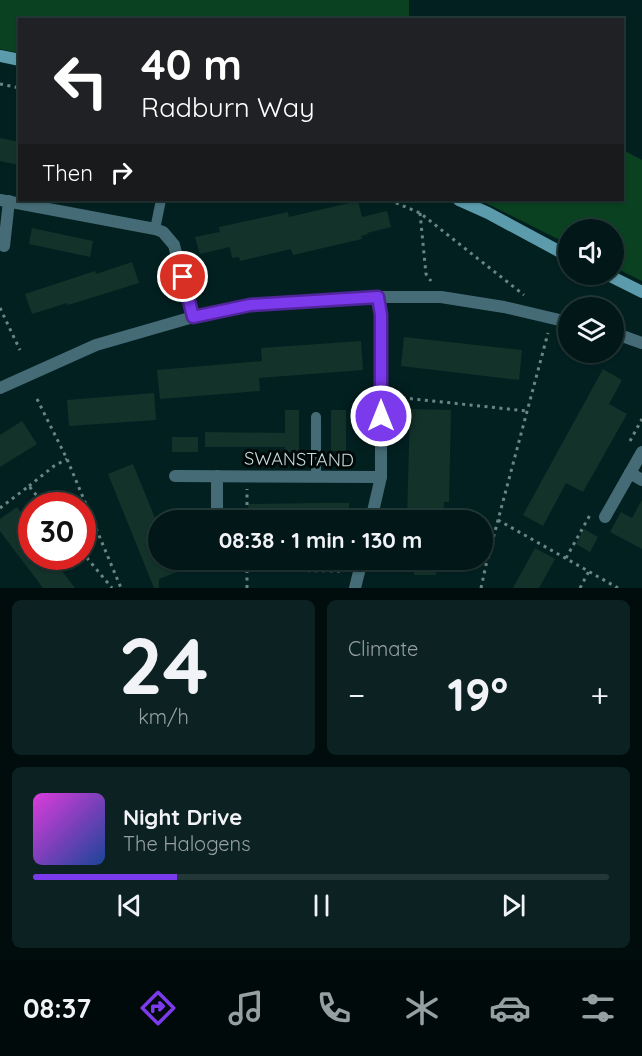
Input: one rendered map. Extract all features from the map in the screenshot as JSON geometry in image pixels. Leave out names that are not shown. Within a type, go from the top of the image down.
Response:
[{"type":"street","points":[[0,56],[18,60]]},
{"type":"street","points":[[4,246],[5,201],[163,232],[174,245],[193,317]]},
{"type":"street","points":[[461,201],[558,251]]},
{"type":"street","points":[[624,283],[642,292]]},
{"type":"street","points":[[0,388],[96,345],[193,317],[250,305],[378,297],[441,297],[558,319]]},
{"type":"street","name":"SWANSTAND","points":[[373,510],[381,477],[381,315],[378,297]]},
{"type":"street","points":[[624,337],[642,343]]},
{"type":"street","points":[[605,517],[642,452]]},
{"type":"street","points":[[630,473],[642,480]]},
{"type":"street","name":"SWANSTAND","points":[[175,476],[381,477]]},
{"type":"street","points":[[217,476],[217,510]]},
{"type":"street","points":[[355,588],[360,570]]},
{"type":"lane","points":[[155,229],[161,201]]},
{"type":"lane","points":[[316,417],[316,477]]},
{"type":"path","points":[[0,84],[18,88]]},
{"type":"path","points":[[391,201],[420,213],[526,297]]},
{"type":"path","points":[[420,213],[426,274],[441,297]]},
{"type":"path","points":[[0,308],[20,351]]},
{"type":"path","points":[[481,588],[544,347]]},
{"type":"path","points":[[381,396],[527,411]]},
{"type":"path","points":[[37,399],[67,459],[121,588]]},
{"type":"path","points":[[0,508],[54,466],[67,459]]},
{"type":"path","points":[[247,476],[247,510]]},
{"type":"path","points":[[29,486],[34,492]]},
{"type":"path","points":[[498,520],[618,588]]},
{"type":"path","points":[[96,569],[112,588]]},
{"type":"path","points":[[247,570],[247,588]]},
{"type":"path","points":[[580,588],[589,571]]},
{"type":"green space","points":[[0,0],[409,0],[409,18],[18,18],[18,53],[0,49]]},
{"type":"green space","points":[[624,151],[642,160],[642,281],[624,272],[624,219],[558,219],[558,239],[482,201],[624,201]]},
{"type":"building","points":[[0,138],[18,142],[18,165],[0,161]]},
{"type":"building","points":[[358,201],[362,217],[387,211],[391,227],[367,233],[361,236],[362,239],[293,255],[291,249],[240,261],[239,257],[232,258],[230,247],[200,254],[195,237],[220,232],[219,227],[288,212],[289,217]]},
{"type":"building","points":[[32,228],[93,241],[90,257],[29,244]]},
{"type":"building","points":[[132,262],[139,283],[32,314],[25,294],[95,271],[96,274]]},
{"type":"building","points":[[404,337],[522,350],[519,380],[401,366]]},
{"type":"building","points":[[361,341],[363,370],[259,378],[260,391],[160,399],[157,370],[262,361],[261,348]]},
{"type":"building","points":[[603,369],[622,380],[609,404],[627,414],[583,492],[566,483],[543,526],[523,515]]},
{"type":"building","points":[[154,393],[156,420],[69,426],[67,400]]},
{"type":"building","points":[[410,409],[451,410],[449,502],[444,502],[444,510],[407,510]]},
{"type":"building","points":[[285,410],[299,410],[299,452],[285,452],[285,447],[205,447],[205,432],[285,433]]},
{"type":"building","points":[[331,410],[346,410],[346,451],[331,451]]},
{"type":"building","points":[[22,421],[37,444],[0,467],[0,435]]},
{"type":"building","points":[[172,437],[198,437],[198,452],[172,452]]},
{"type":"building","points":[[133,464],[152,510],[148,510],[148,570],[176,570],[177,572],[159,579],[159,588],[154,588],[108,474]]},
{"type":"building","points":[[642,500],[642,549],[610,532],[621,512],[632,518]]},
{"type":"building","points":[[349,503],[349,510],[248,510],[248,504]]},
{"type":"building","points":[[18,508],[18,555],[0,531],[0,519]]},
{"type":"building","points":[[584,529],[598,537],[590,552],[576,544]]},
{"type":"building","points":[[535,548],[555,559],[539,588],[513,588]]},
{"type":"building","points":[[29,570],[61,570],[75,588],[43,588]]},
{"type":"building","points":[[414,570],[436,570],[436,575],[414,575]]},
{"type":"route","points":[[183,277],[193,317],[250,305],[378,297],[381,315],[381,416]]}]
